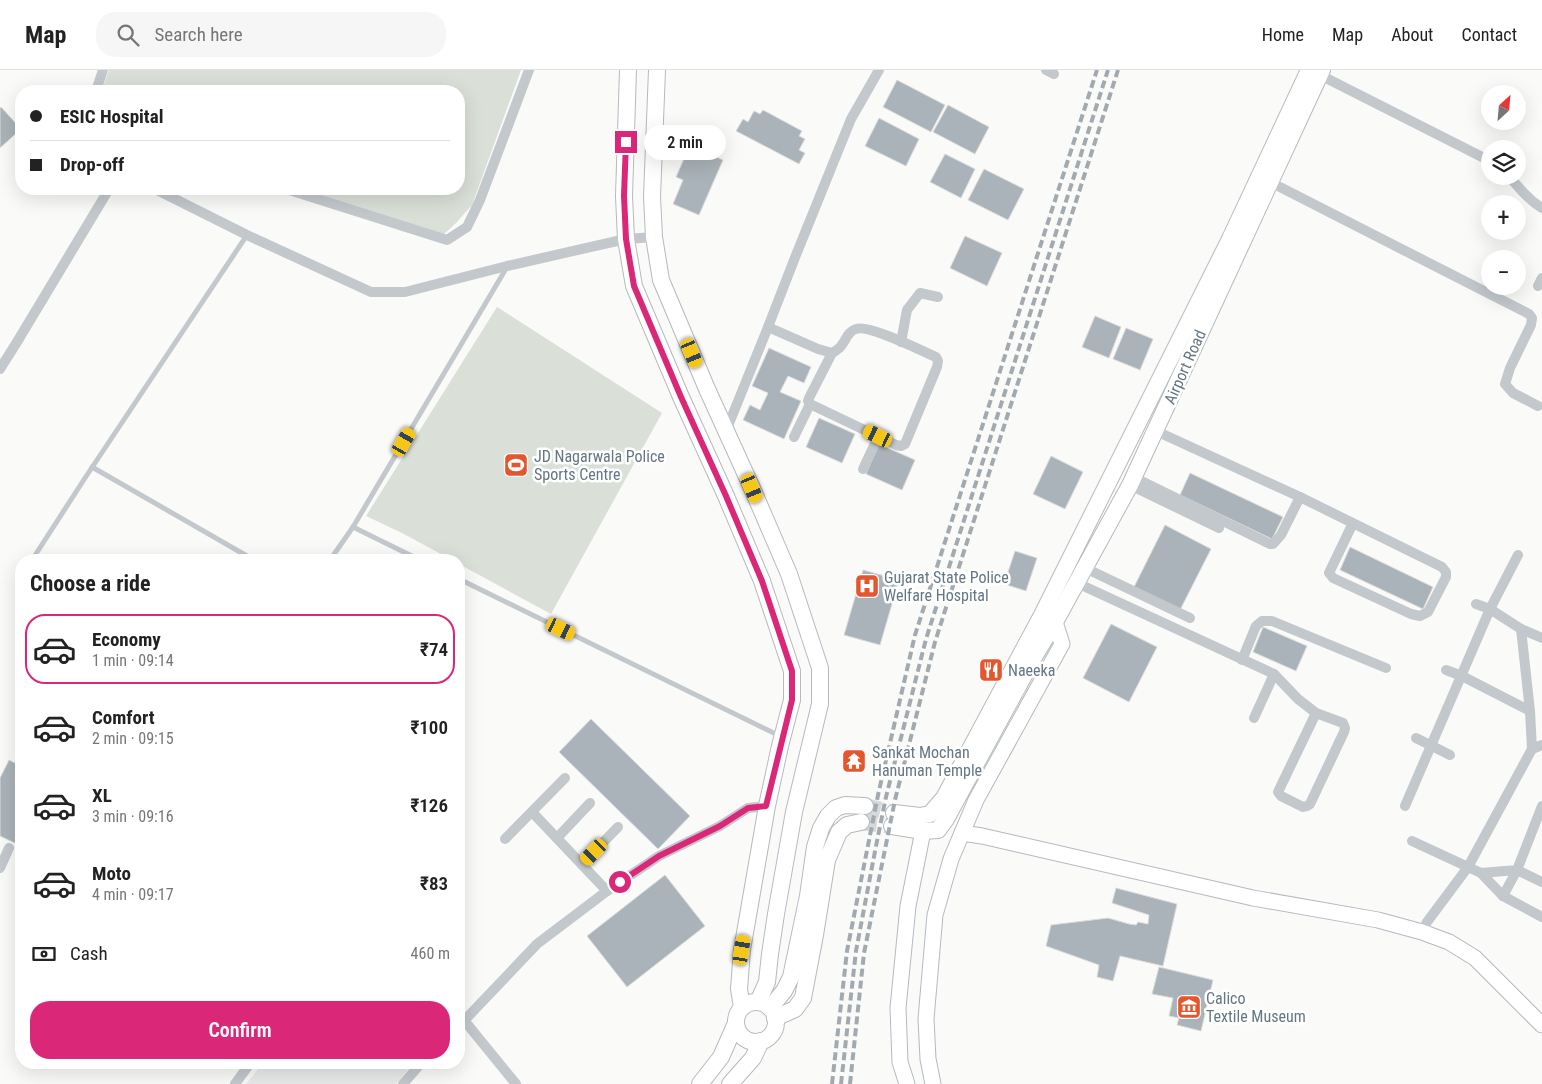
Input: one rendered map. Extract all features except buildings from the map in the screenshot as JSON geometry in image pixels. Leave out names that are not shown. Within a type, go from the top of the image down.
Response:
[{"type":"main road","points":[[628,70],[624,196],[626,239],[634,286],[762,581],[792,671],[792,700],[766,806],[742,950],[739,990],[742,1007]]},
{"type":"main road","points":[[656,70],[652,197],[654,238],[661,280],[789,574],[820,668],[820,704],[794,812],[776,914],[767,982],[768,1010],[776,1024],[771,1035],[761,1041],[756,1042],[744,1038],[737,1029],[736,1023],[736,1017],[742,1007],[753,1002],[768,1010],[795,1009],[803,998],[814,945],[827,860],[839,832],[847,826],[861,822]]},
{"type":"main road","name":"Airport Road","points":[[1048,619],[1077,583],[1132,481],[1270,182],[1317,72]]},
{"type":"main road","name":"Airport Road","points":[[1030,651],[1048,619],[1230,239],[1317,72]]},
{"type":"main road","points":[[1030,651],[946,819],[938,830],[923,831],[893,820],[930,814],[944,798],[1030,651]]},
{"type":"main road","points":[[768,1010],[784,991],[791,977],[808,896],[815,847],[821,828],[828,816],[836,808],[845,804],[865,806]]},
{"type":"main road","points":[[700,1084],[721,1057],[736,1023]]},
{"type":"main road","points":[[730,1084],[753,1058],[761,1041]]},
{"type":"street","points":[[98,85],[102,70]]},
{"type":"street","points":[[305,195],[447,240],[467,227],[480,200],[530,70]]},
{"type":"street","points":[[726,430],[851,119],[879,70]]},
{"type":"street","points":[[1317,72],[1481,156]]},
{"type":"street","points":[[1270,182],[1529,314],[1532,318],[1531,325],[1510,368],[1505,384],[1513,393],[1538,406]]},
{"type":"street","points":[[1517,185],[1535,204],[1542,208]]},
{"type":"street","points":[[0,369],[105,195]]},
{"type":"street","points":[[167,195],[247,235],[371,292],[405,292],[626,239],[654,238]]},
{"type":"street","points":[[902,342],[907,310],[920,294],[938,297]]},
{"type":"street","points":[[768,327],[818,349],[832,353]]},
{"type":"street","points":[[794,437],[810,404],[809,398],[832,353],[841,347],[848,334],[856,328],[863,328],[902,342],[936,357],[938,361],[905,444],[901,446],[810,404]]},
{"type":"street","points":[[1156,432],[1300,497],[1353,523],[1442,567],[1446,572],[1446,577],[1428,612],[1420,616],[1410,614],[1330,576],[1329,573],[1353,523]]},
{"type":"street","points":[[864,469],[878,436]]},
{"type":"street","points":[[1132,481],[1270,544],[1273,544],[1281,535],[1300,497]]},
{"type":"street","points":[[1132,481],[1219,528]]},
{"type":"street","points":[[1405,806],[1490,610],[1518,555]]},
{"type":"street","points":[[1085,568],[1190,618]]},
{"type":"street","points":[[1077,583],[1274,674],[1298,699],[1316,713],[1343,724],[1344,732],[1310,804],[1303,807],[1281,796],[1278,792],[1316,713]]},
{"type":"street","points":[[1476,604],[1490,610],[1521,629],[1542,638]]},
{"type":"street","points":[[933,1084],[928,1059],[926,1019],[935,915],[951,859],[976,800],[1062,644],[1048,619]]},
{"type":"street","points":[[1242,660],[1256,626],[1262,620],[1272,621],[1386,668]]},
{"type":"street","points":[[1422,932],[1426,922],[1468,867],[1537,747],[1530,711],[1521,629]]},
{"type":"street","points":[[1446,670],[1462,676],[1530,711]]},
{"type":"street","points":[[1254,718],[1274,674]]},
{"type":"street","points":[[1416,738],[1450,756]]},
{"type":"street","points":[[505,839],[565,778]]},
{"type":"street","points":[[556,838],[590,803]]},
{"type":"street","points":[[465,1016],[537,944],[608,891],[659,856],[720,826],[748,808],[766,806]]},
{"type":"street","points":[[1503,896],[1517,870],[1542,806]]},
{"type":"street","points":[[532,812],[608,891]]},
{"type":"street","points":[[582,864],[618,827]]},
{"type":"street","points":[[907,1084],[900,1062],[898,1008],[908,906],[923,831]]},
{"type":"street","points":[[962,833],[1253,898],[1378,920],[1422,932],[1449,942],[1475,958],[1542,1025]]},
{"type":"street","points":[[1412,841],[1481,873],[1503,896],[1542,917]]},
{"type":"street","points":[[0,868],[9,848]]},
{"type":"street","points":[[1481,873],[1517,870],[1542,882]]},
{"type":"street","points":[[465,1025],[516,1084]]},
{"type":"street","points":[[235,1084],[247,1069]]},
{"type":"street","points":[[403,1084],[416,1069]]},
{"type":"lane","points":[[36,554],[247,235]]},
{"type":"lane","points":[[334,554],[353,527],[507,266]]},
{"type":"lane","points":[[92,467],[244,554]]},
{"type":"lane","points":[[353,527],[408,554]]},
{"type":"lane","points":[[465,582],[782,738]]},
{"type":"shaded area","points":[[109,70],[521,70],[472,205],[442,236],[316,195],[465,195],[465,85],[104,85]]},
{"type":"shaded area","name":"JD Nagarwala Police Sports Centre","points":[[497,307],[662,413],[551,614],[465,567],[465,554],[441,554],[366,516]]},
{"type":"shaded area","points":[[258,1069],[408,1069],[396,1084],[246,1084]]},
{"type":"tunnel","points":[[865,806],[894,813]]},
{"type":"tunnel","points":[[861,822],[892,826]]},
{"type":"railway","points":[[832,1084],[847,951],[878,795],[915,635],[1097,70]]},
{"type":"railway","points":[[841,1084],[856,951],[876,846],[886,797],[926,639],[1108,70]]},
{"type":"railway","points":[[850,1084],[864,953],[895,800],[935,642],[1118,70]]},
{"type":"place","name":"JD Nagarwala Police Sports Centre","points":[[516,465]]},
{"type":"place","name":"Gujarat State Police Welfare Hospital","points":[[867,586]]},
{"type":"place","name":"Naeeka","points":[[991,670]]},
{"type":"place","name":"Sankat Mochan Hanuman Temple","points":[[854,761]]},
{"type":"place","name":"Calico Textile Museum","points":[[1189,1007]]},
{"type":"route","points":[[620,882],[659,856],[720,826],[748,808],[766,806],[792,700],[792,671],[762,581],[634,286],[626,239],[624,196],[626,142]]}]
